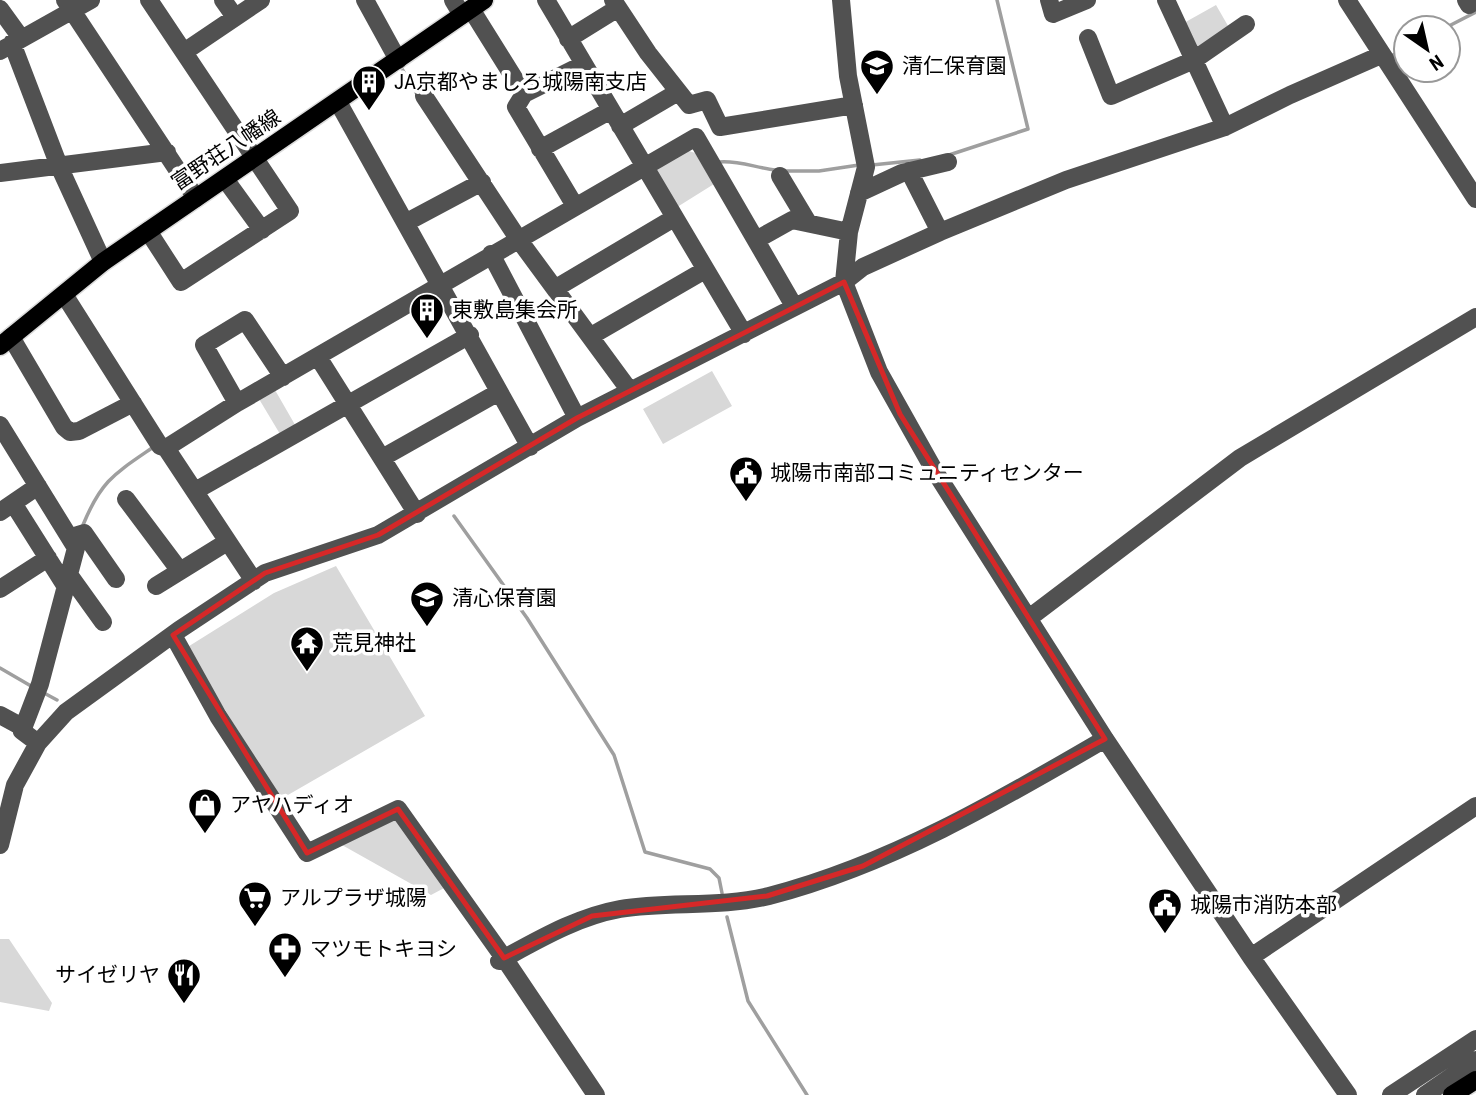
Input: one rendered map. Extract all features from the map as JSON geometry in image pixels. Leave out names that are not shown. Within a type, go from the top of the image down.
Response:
[{"type":"main road","name":"富野荘八幡線","points":[[6,342],[103,262],[398,60],[467,6]]},
{"type":"main road","points":[[1451,1095],[1476,1080]]},
{"type":"street","points":[[11,44],[69,5],[91,0]]},
{"type":"street","points":[[148,231],[181,282],[290,211],[149,0]]},
{"type":"street","points":[[223,0],[234,17]]},
{"type":"street","points":[[184,52],[261,0]]},
{"type":"street","points":[[365,0],[398,60]]},
{"type":"street","points":[[546,0],[582,65],[744,334]]},
{"type":"street","points":[[841,0],[854,105],[866,167],[849,232],[844,282],[879,372],[901,414],[1105,738],[1251,957],[1348,1095]]},
{"type":"street","points":[[1049,0],[1053,14],[1087,0]]},
{"type":"street","points":[[1166,0],[1225,127]]},
{"type":"street","points":[[1347,0],[1476,199]]},
{"type":"street","points":[[1466,0],[1469,5],[1476,1]]},
{"type":"street","points":[[568,39],[616,4],[678,92],[689,105],[707,100],[720,127],[854,105]]},
{"type":"street","points":[[69,5],[196,198]]},
{"type":"street","points":[[467,6],[524,94]]},
{"type":"street","points":[[0,9],[59,166],[103,262]]},
{"type":"street","points":[[1088,38],[1111,96],[1194,60],[1246,24]]},
{"type":"street","points":[[0,845],[15,785],[38,743],[66,712],[265,573],[322,551],[378,535],[577,418],[844,282],[863,267],[1066,180],[1225,127],[1381,55]]},
{"type":"street","points":[[575,206],[516,107],[524,94],[582,65]]},
{"type":"street","points":[[540,149],[678,92]]},
{"type":"street","points":[[424,96],[519,240],[630,391]]},
{"type":"street","points":[[338,102],[530,447]]},
{"type":"street","points":[[166,448],[441,283],[696,137],[794,306]]},
{"type":"street","points":[[0,173],[167,152]]},
{"type":"street","points":[[859,193],[909,171],[948,162]]},
{"type":"street","points":[[909,171],[940,232]]},
{"type":"street","points":[[780,176],[807,221]]},
{"type":"street","points":[[225,179],[262,230]]},
{"type":"street","points":[[407,222],[482,182]]},
{"type":"street","points":[[556,288],[674,218]]},
{"type":"street","points":[[756,240],[792,220],[807,221],[849,232]]},
{"type":"street","points":[[491,254],[577,418]]},
{"type":"street","points":[[591,336],[705,270]]},
{"type":"street","points":[[65,296],[160,446],[166,448],[254,581]]},
{"type":"street","points":[[1029,618],[1240,458],[1476,317]]},
{"type":"street","points":[[237,403],[204,345],[245,320],[283,377]]},
{"type":"street","points":[[195,491],[470,335]]},
{"type":"street","points":[[6,342],[64,428],[70,432],[79,431],[133,403]]},
{"type":"street","points":[[318,358],[417,514]]},
{"type":"street","points":[[382,458],[499,392]]},
{"type":"street","points":[[0,425],[76,548],[40,684],[22,731],[38,743]]},
{"type":"street","points":[[37,486],[6,507],[103,622]]},
{"type":"street","points":[[126,499],[180,571]]},
{"type":"street","points":[[71,537],[84,533],[116,579]]},
{"type":"street","points":[[156,586],[227,542]]},
{"type":"street","points":[[0,589],[48,558]]},
{"type":"street","points":[[173,635],[218,716],[307,853],[398,809],[596,1095]]},
{"type":"street","points":[[0,715],[24,727]]},
{"type":"street","points":[[501,960],[569,924],[592,916],[621,909],[715,904],[767,896],[863,866],[929,836],[1105,738]]},
{"type":"street","points":[[1251,957],[1476,806]]},
{"type":"street","points":[[1391,1095],[1476,1038]]},
{"type":"street","points":[[1425,1095],[1476,1060]]},
{"type":"highlighted area","points":[[844,282],[900,414],[1105,739],[863,866],[767,896],[592,916],[504,958],[398,809],[307,853],[173,635],[265,573],[378,535],[577,418]]},
{"type":"shaded area","points":[[1216,5],[1231,31],[1196,53],[1182,24]]},
{"type":"shaded area","points":[[686,150],[695,153],[714,184],[674,209],[653,174],[656,166]]},
{"type":"shaded area","points":[[712,371],[732,406],[663,444],[643,409]]},
{"type":"shaded area","points":[[275,390],[298,430],[283,439],[259,399]]},
{"type":"shaded area","points":[[336,566],[425,716],[281,799],[186,648],[274,593]]},
{"type":"shaded area","points":[[398,818],[446,887],[431,895],[342,845]]},
{"type":"shaded area","points":[[0,939],[9,939],[52,1003],[49,1011],[0,1002]]},
{"type":"waterway","points":[[949,155],[1028,129],[997,0]]},
{"type":"waterway","points":[[1462,19],[1476,12]]},
{"type":"waterway","points":[[402,69],[417,94]]},
{"type":"waterway","points":[[872,165],[920,160]]},
{"type":"waterway","points":[[719,162],[776,170]]},
{"type":"waterway","points":[[784,171],[819,171],[859,165]]},
{"type":"waterway","points":[[83,525],[96,498],[110,480],[152,448]]},
{"type":"waterway","points":[[454,516],[527,618],[614,755],[645,852],[710,869],[719,878],[722,893]]},
{"type":"waterway","points":[[0,668],[31,686]]},
{"type":"waterway","points":[[44,693],[57,700]]},
{"type":"waterway","points":[[727,917],[748,1001],[807,1095]]},
{"type":"place","name":"清仁保育園","points":[[877,96]]},
{"type":"place","name":"JA京都やましろ城陽南支店","points":[[369,112]]},
{"type":"place","name":"東敷島集会所","points":[[427,340]]},
{"type":"place","name":"城陽市南部コミュニティセンター","points":[[746,503]]},
{"type":"place","name":"清心保育園","points":[[427,628]]},
{"type":"place","name":"荒見神社","points":[[307,673]]},
{"type":"place","name":"アヤハディオ","points":[[205,835]]},
{"type":"place","name":"アルプラザ城陽","points":[[255,928]]},
{"type":"place","name":"城陽市消防本部","points":[[1165,935]]},
{"type":"place","name":"マツモトキヨシ","points":[[285,979]]},
{"type":"place","name":"サイゼリヤ","points":[[184,1005]]}]
